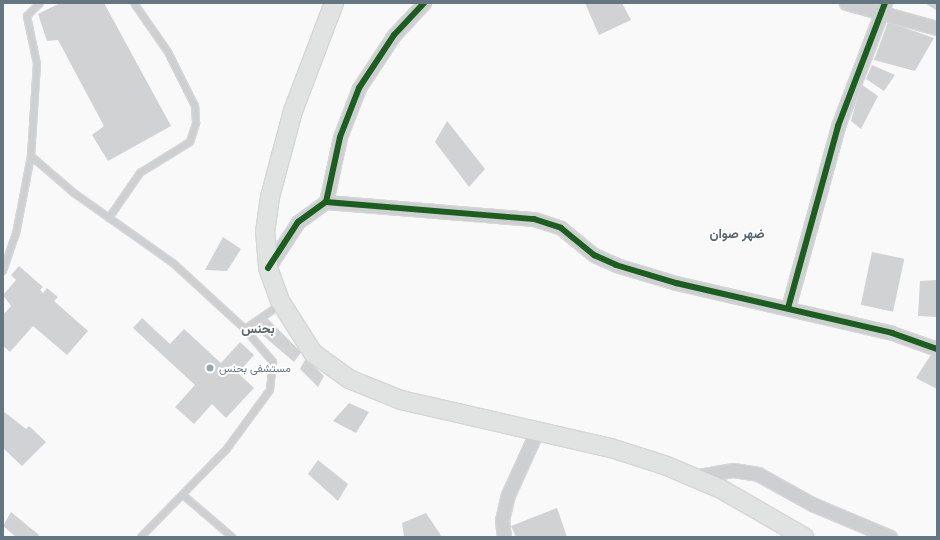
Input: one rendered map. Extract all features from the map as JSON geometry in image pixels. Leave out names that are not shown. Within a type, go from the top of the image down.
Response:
[{"type":"main road","points":[[334,3],[293,111],[270,197],[265,231],[268,268],[281,304],[313,353],[349,379],[401,400],[536,433],[611,448],[693,477],[804,537]]},
{"type":"street","points":[[326,202],[348,110],[394,35],[424,3]]},
{"type":"street","points":[[846,3],[882,8],[937,28]]},
{"type":"street","points":[[788,308],[838,126],[882,8]]},
{"type":"street","points":[[268,268],[298,222],[326,202],[548,222],[594,256],[616,265],[676,283],[892,333],[937,349]]},
{"type":"street","points":[[504,537],[502,520],[508,495],[536,433]]},
{"type":"street","points":[[693,477],[734,470],[758,474],[812,504],[890,537]]},
{"type":"lane","points":[[3,271],[16,234],[32,156],[37,64],[27,16],[40,3]]},
{"type":"lane","points":[[109,218],[140,173],[190,142],[196,123],[195,106],[168,52],[134,3]]},
{"type":"lane","points":[[32,156],[109,218],[173,263],[245,329],[273,362],[270,390],[226,450],[141,537]]},
{"type":"lane","points":[[245,329],[281,304]]},
{"type":"lane","points":[[183,495],[232,537]]},
{"type":"building","points":[[60,3],[104,3],[171,126],[108,161],[92,135],[104,126],[58,40],[47,41],[38,14]]},
{"type":"building","points":[[585,3],[622,3],[631,20],[599,35]]},
{"type":"building","points":[[925,3],[937,3],[937,11]]},
{"type":"building","points":[[888,22],[934,38],[915,71],[874,60]]},
{"type":"building","points":[[872,65],[895,75],[884,91],[866,79]]},
{"type":"building","points":[[861,84],[878,96],[861,129],[851,121]]},
{"type":"building","points":[[447,121],[485,169],[469,187],[435,142]]},
{"type":"building","points":[[223,237],[241,249],[227,271],[205,270]]},
{"type":"building","points":[[872,252],[904,259],[893,312],[861,305]]},
{"type":"building","points":[[19,266],[43,287],[40,290],[43,293],[47,288],[58,297],[54,301],[88,331],[67,355],[33,326],[10,352],[3,346],[3,315],[11,306],[3,295],[16,280],[11,275]]},
{"type":"building","points":[[937,280],[937,317],[918,316],[920,281]]},
{"type":"building","points":[[264,315],[301,352],[294,362],[259,332]]},
{"type":"building","name":"مستشفى بحنس","points":[[142,318],[170,344],[184,329],[221,363],[240,342],[254,355],[238,373],[254,388],[226,418],[212,404],[194,424],[175,407],[195,385],[133,328]]},
{"type":"building","points":[[932,353],[937,354],[937,389],[916,378]]},
{"type":"building","points":[[306,358],[324,376],[318,387],[300,369]]},
{"type":"building","points":[[349,403],[369,412],[356,433],[333,421]]},
{"type":"building","points":[[3,411],[26,429],[29,426],[46,442],[22,466],[3,448]]},
{"type":"building","points":[[318,460],[348,484],[338,501],[308,474]]},
{"type":"building","points":[[557,508],[567,537],[516,537],[511,526]]},
{"type":"building","points":[[11,512],[39,535],[38,537],[16,537],[3,526]]},
{"type":"building","points":[[426,513],[442,537],[404,537],[402,523]]},
{"type":"cycle path","points":[[326,202],[340,137],[359,88],[394,35],[424,3]]},
{"type":"cycle path","points":[[788,308],[838,126],[885,3]]},
{"type":"cycle path","points":[[268,268],[298,222],[326,202],[534,219],[561,228],[594,255],[616,265],[676,283],[892,333],[937,349]]},
{"type":"place","name":"مستشفى بحنس","points":[[210,368]]},
{"type":"district","name":"ضهر صوان","points":[[737,234]]},
{"type":"district","name":"بحنس","points":[[258,329]]}]
